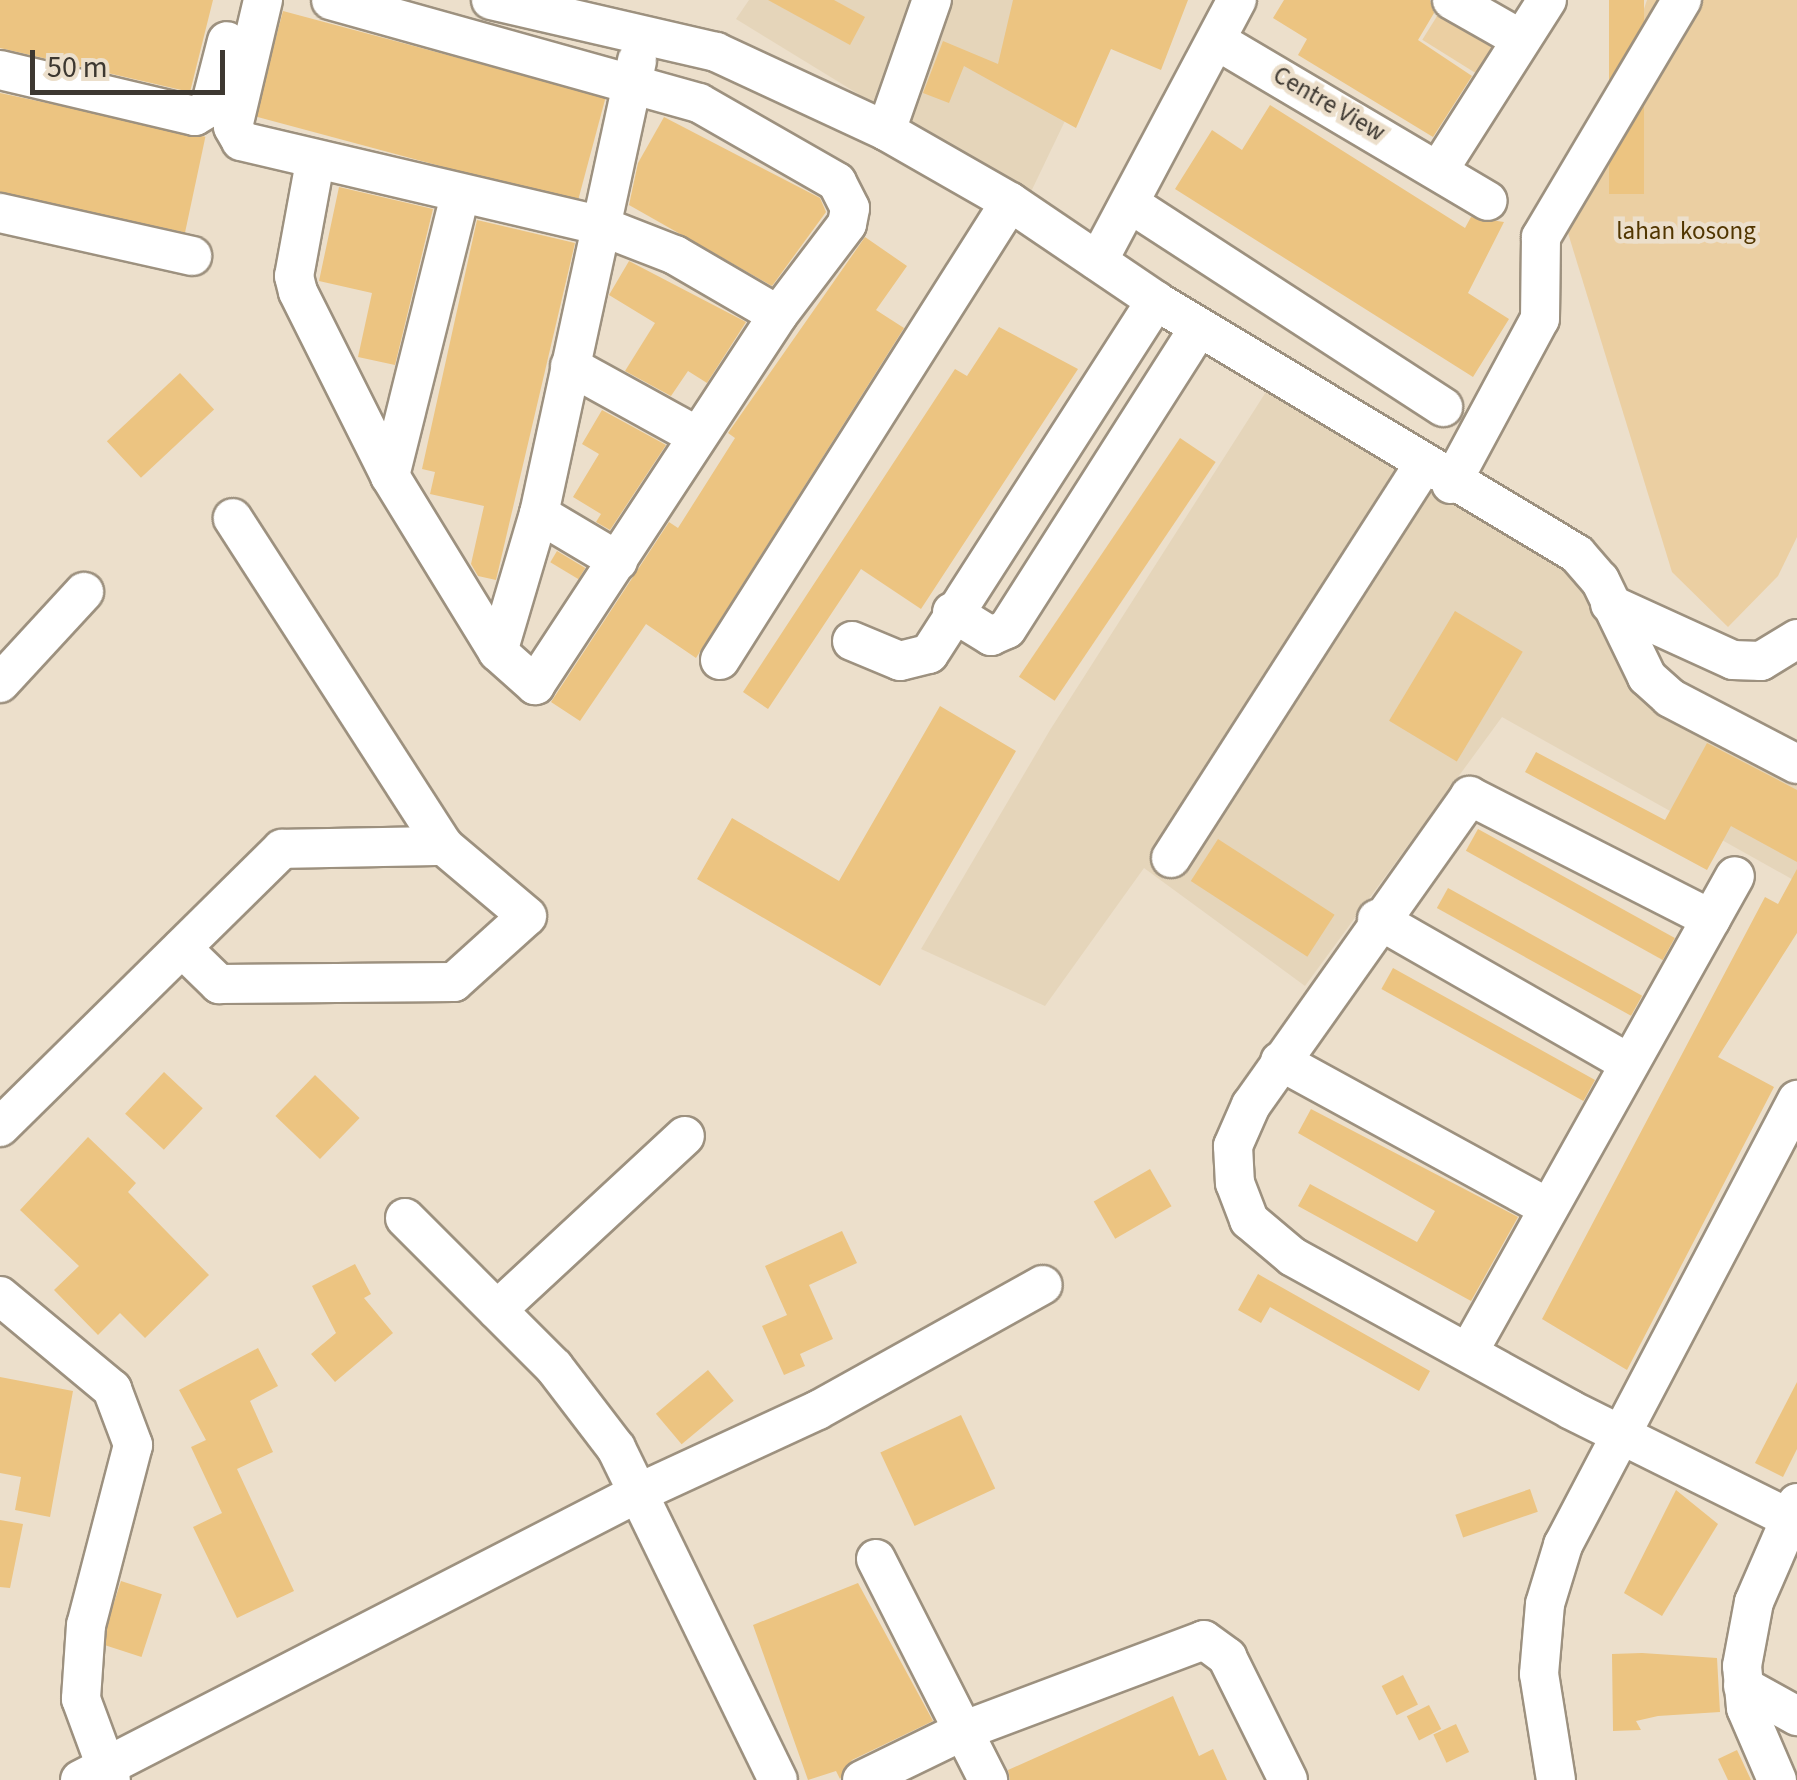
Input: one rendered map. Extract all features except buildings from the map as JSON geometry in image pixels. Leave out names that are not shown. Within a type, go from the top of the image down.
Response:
[{"type":"street","points":[[0,70],[196,116],[210,107],[237,0]]},
{"type":"street","points":[[263,0],[234,133],[314,162],[598,224],[675,256],[778,315]]},
{"type":"street","points":[[314,162],[294,276],[298,292],[390,476],[498,652],[523,682],[539,682],[778,315],[847,224],[844,194],[724,114],[331,0]]},
{"type":"street","points":[[491,0],[729,57],[886,132],[1010,202],[1156,301],[1437,475],[1577,554],[1610,604],[1647,677],[1670,698],[1797,764]]},
{"type":"street","points":[[886,132],[932,0]]},
{"type":"street","points":[[1098,261],[1219,42],[1237,0]]},
{"type":"street","points":[[1452,0],[1519,38]]},
{"type":"street","points":[[1440,168],[1519,38],[1547,0]]},
{"type":"street","points":[[1170,858],[1437,475],[1540,319],[1540,237],[1682,0]]},
{"type":"street","points":[[498,652],[540,514],[640,33]]},
{"type":"street","name":"Centre View","points":[[1219,42],[1440,168],[1488,201]]},
{"type":"street","points":[[390,476],[460,196]]},
{"type":"street","points":[[720,660],[1010,202]]},
{"type":"street","points":[[1132,205],[1443,408]]},
{"type":"street","points":[[0,213],[192,256]]},
{"type":"street","points":[[852,641],[900,661],[918,660],[1156,301]]},
{"type":"street","points":[[952,612],[991,636],[1004,632],[1200,328]]},
{"type":"street","points":[[570,366],[698,436]]},
{"type":"street","points":[[1082,414],[1128,441]]},
{"type":"street","points":[[540,514],[618,561]]},
{"type":"street","points":[[182,948],[219,984],[454,982],[527,916],[444,846],[233,518]]},
{"type":"street","points":[[0,683],[84,592]]},
{"type":"street","points":[[1610,604],[1733,660],[1761,661],[1797,639]]},
{"type":"street","points":[[1711,920],[1470,796],[1378,919],[1280,1061],[1233,1146],[1235,1183],[1249,1220],[1293,1257],[1620,1433],[1795,1514],[1754,1602],[1744,1686],[1777,1780]]},
{"type":"street","points":[[0,1127],[282,849],[444,846]]},
{"type":"street","points":[[1469,1351],[1735,876]]},
{"type":"street","points":[[1378,919],[1628,1063]]},
{"type":"street","points":[[1280,1061],[1548,1208]]},
{"type":"street","points":[[1556,1780],[1538,1674],[1545,1604],[1563,1545],[1797,1100]]},
{"type":"street","points":[[497,1310],[685,1136]]},
{"type":"street","points":[[405,1218],[589,1409],[636,1494],[778,1780]]},
{"type":"street","points":[[0,1296],[112,1389],[133,1445],[86,1625],[81,1699],[98,1776],[636,1494],[818,1410],[1043,1285]]},
{"type":"street","points":[[876,1559],[988,1780]]},
{"type":"street","points":[[862,1780],[965,1730],[1204,1640],[1227,1657],[1288,1780]]},
{"type":"street","points":[[1744,1686],[1797,1716]]},
{"type":"shaded area","points":[[749,0],[1123,0],[1028,198],[736,19]]},
{"type":"shaded area","points":[[1278,373],[1579,563],[1637,668],[1797,742],[1797,882],[1502,717],[1305,986],[1144,868],[1045,1006],[921,949],[1050,730]]},
{"type":"green space","name":"lahan kosong","points":[[1647,0],[1797,0],[1797,537],[1778,576],[1728,627],[1672,572],[1568,233]]},
{"type":"green space","points":[[1444,5],[1502,41],[1480,76],[1422,40]]}]
